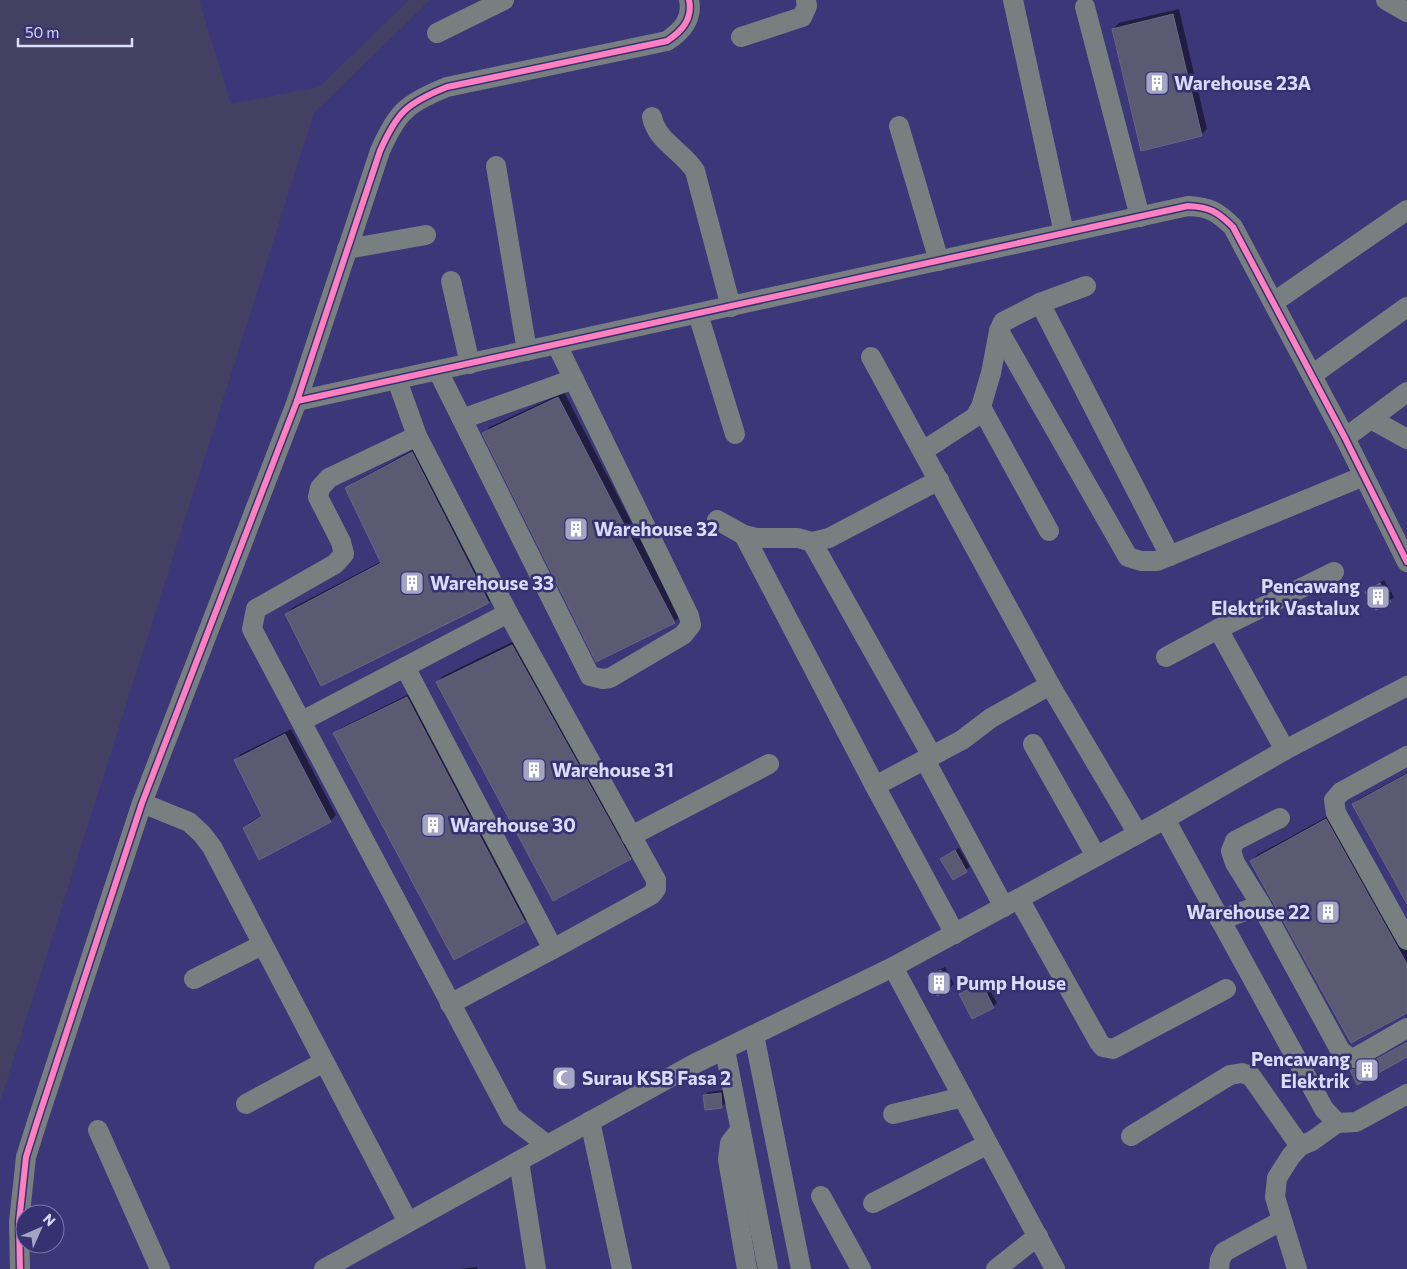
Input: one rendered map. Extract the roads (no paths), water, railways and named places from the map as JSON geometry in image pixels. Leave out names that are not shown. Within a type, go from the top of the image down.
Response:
[{"type":"street","points":[[437,33],[504,0]]},
{"type":"street","points":[[20,1269],[19,1222],[26,1157],[142,803],[297,401],[380,151],[390,127],[404,110],[424,96],[447,88],[667,41],[680,32],[688,20],[689,0]]},
{"type":"street","points":[[741,37],[802,17],[807,6],[806,0]]},
{"type":"street","points":[[1013,0],[1064,233]]},
{"type":"street","points":[[1386,0],[1407,12]]},
{"type":"street","points":[[1085,8],[1140,216]]},
{"type":"street","points":[[652,117],[654,126],[666,142],[695,171],[731,307]]},
{"type":"street","points":[[899,126],[939,261]]},
{"type":"street","points":[[496,166],[527,351]]},
{"type":"street","points":[[297,401],[1140,216],[1188,206],[1204,207],[1219,213],[1233,227],[1345,438],[1407,562]]},
{"type":"street","points":[[1274,302],[1407,210]]},
{"type":"street","points":[[347,249],[426,235]]},
{"type":"street","points":[[451,281],[470,364]]},
{"type":"street","points":[[923,451],[975,418],[981,407],[991,373],[999,331],[1003,322],[1040,303],[1086,286]]},
{"type":"street","points":[[1040,303],[1170,556]]},
{"type":"street","points":[[1312,375],[1407,307]]},
{"type":"street","points":[[698,314],[735,434]]},
{"type":"street","points":[[999,331],[1128,557],[1141,561],[1157,561],[1364,476]]},
{"type":"street","points":[[438,371],[590,676],[602,680],[610,678],[683,635],[691,625],[690,616],[557,345]]},
{"type":"street","points":[[871,356],[1050,685],[1138,834]]},
{"type":"street","points":[[462,420],[574,379]]},
{"type":"street","points":[[396,380],[417,436],[508,613],[656,880],[656,889],[651,895],[450,1004]]},
{"type":"street","points":[[1345,438],[1407,392]]},
{"type":"street","points":[[981,407],[1049,531]]},
{"type":"street","points":[[1371,419],[1407,439]]},
{"type":"street","points":[[417,436],[329,478],[320,488],[318,497],[341,542],[344,554],[336,564],[256,609],[252,628],[511,1117],[547,1145]]},
{"type":"street","points":[[717,520],[756,538],[798,538],[812,542],[830,538],[939,480]]},
{"type":"street","points":[[744,534],[875,786],[955,934]]},
{"type":"street","points":[[812,542],[928,758],[1011,903],[1103,1047],[1113,1049],[1226,989]]},
{"type":"street","points":[[1166,657],[1218,629],[1334,572]]},
{"type":"street","points":[[302,721],[508,613]]},
{"type":"street","points":[[1218,629],[1285,750]]},
{"type":"street","points":[[405,667],[553,949]]},
{"type":"street","points":[[875,786],[962,740],[991,718],[1050,685]]},
{"type":"street","points":[[324,1269],[694,1064],[893,967],[1138,834],[1285,750],[1407,686]]},
{"type":"street","points":[[1033,744],[1096,856]]},
{"type":"street","points":[[1407,756],[1341,792],[1334,800],[1336,813],[1407,940]]},
{"type":"street","points":[[632,836],[769,764]]},
{"type":"street","points":[[142,803],[189,822],[212,847],[408,1222]]},
{"type":"street","points":[[1280,818],[1235,841],[1231,851],[1235,863],[1261,905],[1340,1050],[1348,1057],[1355,1058],[1407,1028]]},
{"type":"street","points":[[1165,819],[1324,1109],[1337,1123]]},
{"type":"street","points":[[1220,920],[1261,905]]},
{"type":"street","points":[[194,979],[262,945]]},
{"type":"street","points":[[893,967],[1055,1269]]},
{"type":"street","points":[[754,1035],[801,1269]]},
{"type":"street","points":[[724,1050],[768,1269]]},
{"type":"street","points":[[246,1104],[324,1062]]},
{"type":"street","points":[[1131,1136],[1230,1075],[1242,1073],[1251,1076],[1300,1146]]},
{"type":"street","points":[[1297,1269],[1275,1197],[1277,1178],[1300,1146],[1312,1141],[1337,1123],[1356,1122],[1407,1094]]},
{"type":"street","points":[[893,1114],[963,1097]]},
{"type":"street","points":[[590,1121],[622,1269]]},
{"type":"street","points":[[98,1130],[160,1269]]},
{"type":"street","points":[[740,1130],[730,1143],[728,1160],[747,1269]]},
{"type":"street","points":[[873,1203],[988,1144]]},
{"type":"street","points":[[519,1161],[536,1269]]},
{"type":"street","points":[[821,1196],[860,1269]]},
{"type":"street","points":[[1219,1269],[1220,1260],[1224,1252],[1282,1221]]},
{"type":"street","points":[[996,1269],[1038,1236]]},
{"type":"place","name":"Warehouse 23A","points":[[1157,83]]},
{"type":"place","name":"Warehouse 32","points":[[576,529]]},
{"type":"place","name":"Warehouse 33","points":[[412,583]]},
{"type":"place","name":"Pencawang Elektrik Vastalux","points":[[1378,597]]},
{"type":"place","name":"Warehouse 31","points":[[534,770]]},
{"type":"place","name":"Warehouse 30","points":[[433,825]]},
{"type":"place","name":"Warehouse 22","points":[[1328,912]]},
{"type":"place","name":"Pump House","points":[[939,983]]},
{"type":"place","name":"Pencawang Elektrik","points":[[1367,1070]]},
{"type":"place","name":"Surau KSB Fasa 2","points":[[564,1078]]}]
